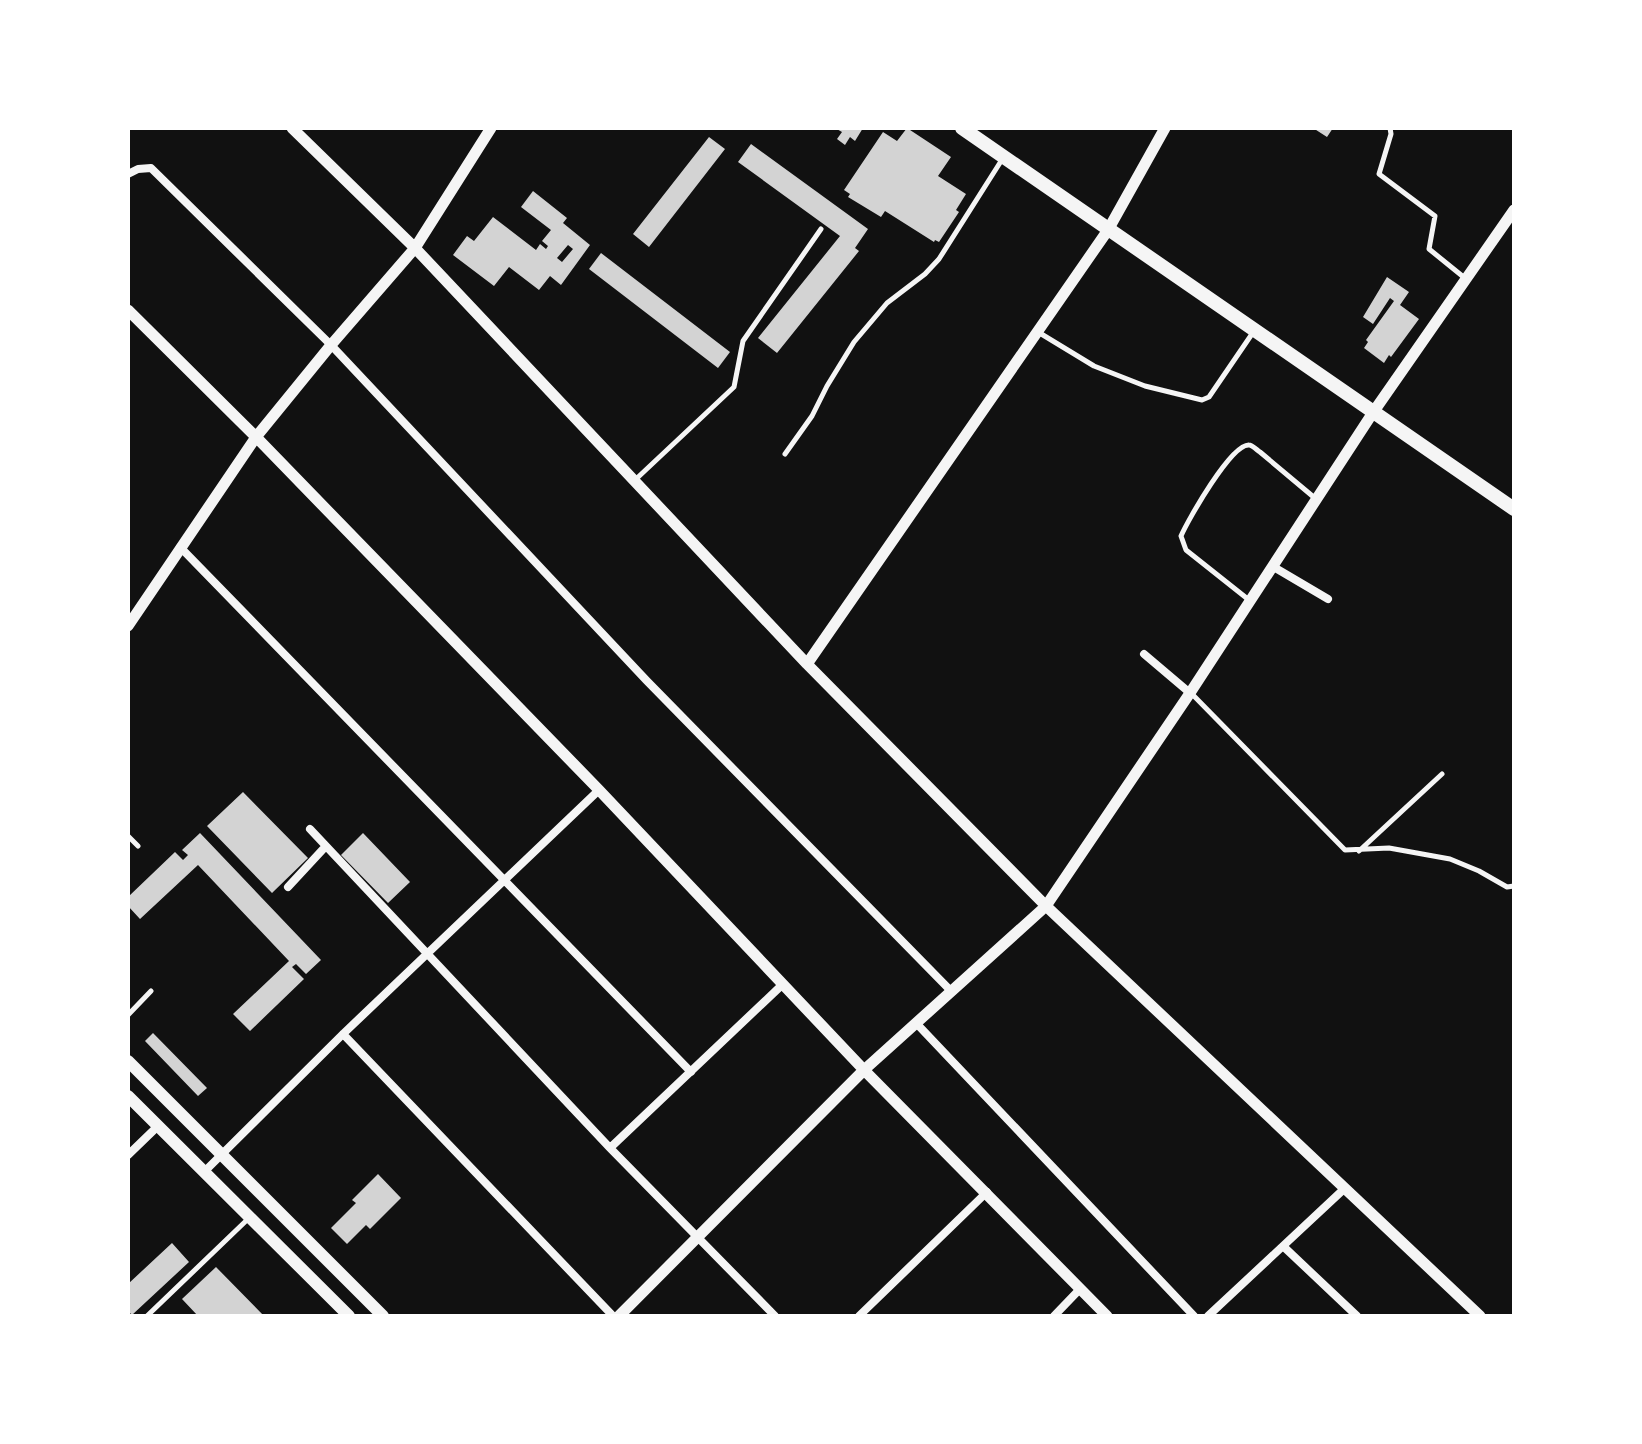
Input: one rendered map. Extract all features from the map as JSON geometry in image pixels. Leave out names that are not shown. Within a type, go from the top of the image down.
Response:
[{"type":"main road","points":[[962,128],[1372,414],[1514,509]]},
{"type":"main road","points":[[128,1061],[383,1316]]},
{"type":"main road","points":[[128,1096],[349,1316]]},
{"type":"street","points":[[292,128],[415,248],[807,664],[1046,906],[1480,1316]]},
{"type":"street","points":[[128,626],[132,611],[256,437],[415,248],[491,128]]},
{"type":"street","points":[[807,664],[1108,230],[1165,128]]},
{"type":"street","points":[[128,174],[151,168],[331,345],[647,681],[952,992]]},
{"type":"street","points":[[343,1034],[616,1316],[864,1070],[1046,906],[1372,414],[1514,210]]},
{"type":"street","points":[[128,310],[256,437],[599,790],[864,1070],[1107,1316]]},
{"type":"street","points":[[180,547],[691,1072]]},
{"type":"street","points":[[1272,566],[1328,599]]},
{"type":"street","points":[[1144,654],[1190,693]]},
{"type":"street","points":[[204,1172],[343,1034],[599,790]]},
{"type":"street","points":[[310,829],[610,1148],[775,1316]]},
{"type":"street","points":[[288,887],[326,846]]},
{"type":"street","points":[[610,1148],[783,984]]},
{"type":"street","points":[[917,1024],[1194,1316]]},
{"type":"street","points":[[128,1155],[158,1126]]},
{"type":"street","points":[[1208,1316],[1344,1189]]},
{"type":"street","points":[[859,1316],[987,1192]]},
{"type":"street","points":[[1284,1247],[1357,1316]]},
{"type":"street","points":[[1054,1316],[1079,1290]]},
{"type":"lane","points":[[1390,128],[1379,174],[1435,216],[1429,249],[1466,279]]},
{"type":"lane","points":[[785,454],[812,416],[854,342],[887,303],[925,274],[939,259],[1004,157]]},
{"type":"lane","points":[[634,481],[734,387],[743,341],[821,229]]},
{"type":"lane","points":[[1037,332],[1094,366],[1145,386],[1202,400],[1209,397],[1254,331]]},
{"type":"lane","points":[[1250,600],[1186,550],[1181,536],[1192,513],[1218,476],[1246,445],[1251,445],[1316,499]]},
{"type":"lane","points":[[1190,693],[1345,850],[1389,848],[1450,859],[1507,887],[1514,886]]},
{"type":"lane","points":[[1358,851],[1442,774]]},
{"type":"lane","points":[[128,836],[138,846]]},
{"type":"lane","points":[[128,1015],[151,991]]},
{"type":"lane","points":[[147,1316],[250,1217]]},
{"type":"building","points":[[835,128],[863,128],[855,141],[850,137],[845,145],[837,139],[842,132]]},
{"type":"building","points":[[907,128],[951,157],[938,176],[966,194],[956,210],[959,212],[939,242],[934,242],[885,211],[881,217],[848,197],[850,194],[844,190],[883,132],[897,141]]},
{"type":"building","points":[[1313,128],[1333,128],[1327,137]]},
{"type":"building","points":[[709,137],[725,149],[649,247],[633,234]]},
{"type":"building","points":[[751,144],[868,229],[855,248],[859,251],[777,353],[758,338],[840,236],[738,162]]},
{"type":"building","points":[[533,191],[567,218],[563,223],[590,245],[561,285],[550,276],[539,290],[509,267],[494,286],[453,255],[467,236],[474,241],[493,217],[536,250],[540,244],[546,249],[548,246],[542,241],[551,230],[521,207]],"holes":[[[568,245],[573,249],[562,262],[557,258]]]},
{"type":"building","points":[[601,253],[730,352],[718,368],[589,269]]},
{"type":"building","points":[[1387,277],[1409,292],[1400,305],[1419,319],[1384,363],[1364,348],[1368,342],[1366,340],[1394,301],[1390,298],[1373,324],[1363,317]]},
{"type":"building","points":[[243,792],[308,858],[272,893],[207,826]]},
{"type":"building","points":[[200,833],[321,960],[306,974],[296,964],[292,967],[304,979],[250,1031],[233,1014],[289,961],[198,865],[140,919],[128,906],[128,897],[175,852],[183,860],[188,855],[182,850]]},
{"type":"building","points":[[363,833],[410,882],[388,903],[341,855]]},
{"type":"building","points":[[153,1033],[207,1088],[198,1096],[145,1041]]},
{"type":"building","points":[[378,1174],[401,1198],[370,1229],[366,1225],[347,1244],[331,1228],[356,1203],[352,1200]]},
{"type":"building","points":[[172,1243],[189,1262],[132,1315],[128,1311],[128,1284]]},
{"type":"building","points":[[216,1267],[264,1316],[198,1316],[182,1299]]}]
